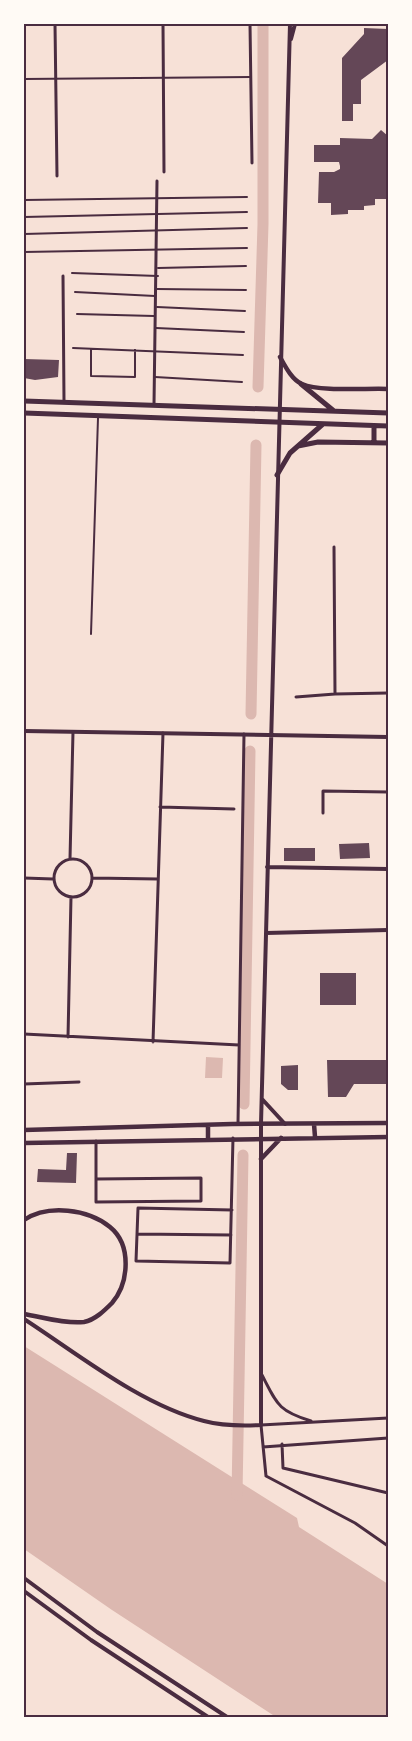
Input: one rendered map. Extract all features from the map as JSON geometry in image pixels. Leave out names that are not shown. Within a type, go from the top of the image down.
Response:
[{"type":"main road","points":[[280,357],[288,371],[334,411]]},
{"type":"main road","points":[[301,384],[329,388],[388,389]]},
{"type":"main road","points":[[24,401],[388,413]]},
{"type":"main road","points":[[232,408],[232,421]]},
{"type":"main road","points":[[24,413],[388,426]]},
{"type":"main road","points":[[277,474],[290,453],[323,424]]},
{"type":"main road","points":[[374,426],[374,443]]},
{"type":"main road","points":[[298,446],[318,442],[388,443]]},
{"type":"main road","points":[[24,1130],[238,1124],[388,1123]]},
{"type":"main road","points":[[314,1124],[315,1137]]},
{"type":"main road","points":[[208,1125],[208,1139]]},
{"type":"main road","points":[[24,1143],[96,1140],[388,1137]]},
{"type":"main road","points":[[261,1159],[281,1138]]},
{"type":"main road","points":[[24,1220],[47,1212],[62,1210],[85,1214],[110,1227],[117,1235],[124,1254],[126,1272],[122,1289],[103,1311],[86,1322],[51,1319],[24,1314]]},
{"type":"street","points":[[55,24],[57,176]]},
{"type":"street","points":[[163,24],[164,172]]},
{"type":"street","points":[[250,24],[252,163]]},
{"type":"street","points":[[290,24],[278,409],[261,1138],[261,1425],[266,1476],[355,1523],[388,1546]]},
{"type":"street","points":[[290,43],[295,24]]},
{"type":"street","points":[[154,405],[158,276],[157,181]]},
{"type":"street","points":[[63,276],[64,401]]},
{"type":"street","points":[[334,547],[335,694]]},
{"type":"street","points":[[296,697],[388,693]]},
{"type":"street","points":[[24,731],[388,736]]},
{"type":"street","points":[[70,859],[73,732]]},
{"type":"street","points":[[153,1042],[163,733]]},
{"type":"street","points":[[238,1124],[244,734]]},
{"type":"street","points":[[323,813],[323,791],[388,792]]},
{"type":"street","points":[[160,807],[234,809]]},
{"type":"street","points":[[70,859],[86,863],[92,878],[88,890],[83,894],[71,897],[58,890],[53,879],[56,868],[60,863],[70,859]]},
{"type":"street","points":[[267,867],[388,869]]},
{"type":"street","points":[[24,878],[53,879]]},
{"type":"street","points":[[92,878],[158,879]]},
{"type":"street","points":[[68,1037],[71,897]]},
{"type":"street","points":[[266,933],[388,930]]},
{"type":"street","points":[[24,1034],[239,1045]]},
{"type":"street","points":[[24,1084],[78,1082]]},
{"type":"street","points":[[262,1099],[286,1124]]},
{"type":"street","points":[[232,1210],[138,1208],[136,1261],[230,1263],[232,1210],[233,1138]]},
{"type":"street","points":[[96,1140],[96,1179],[96,1202],[201,1201],[201,1178],[96,1179]]},
{"type":"street","points":[[137,1234],[231,1235]]},
{"type":"street","points":[[24,1319],[126,1385],[172,1410],[204,1421],[232,1426],[388,1418]]},
{"type":"street","points":[[261,1374],[282,1408],[289,1414],[314,1422]]},
{"type":"street","points":[[263,1447],[282,1444],[388,1438]]},
{"type":"street","points":[[282,1444],[283,1468],[388,1493]]},
{"type":"street","points":[[24,1578],[97,1632],[227,1717]]},
{"type":"street","points":[[24,1592],[91,1640],[208,1717]]},
{"type":"lane","points":[[24,79],[251,77]]},
{"type":"lane","points":[[24,200],[247,197]]},
{"type":"lane","points":[[24,217],[247,212]]},
{"type":"lane","points":[[24,234],[247,228]]},
{"type":"lane","points":[[24,252],[247,248]]},
{"type":"lane","points":[[158,268],[246,266]]},
{"type":"lane","points":[[72,273],[158,276]]},
{"type":"lane","points":[[157,289],[246,290]]},
{"type":"lane","points":[[75,292],[157,296]]},
{"type":"lane","points":[[157,307],[245,311]]},
{"type":"lane","points":[[77,314],[156,316]]},
{"type":"lane","points":[[156,328],[244,332]]},
{"type":"lane","points":[[73,348],[243,355]]},
{"type":"lane","points":[[91,349],[91,376],[134,377],[134,350]]},
{"type":"lane","points":[[154,377],[242,382]]},
{"type":"lane","points":[[91,634],[98,415]]},
{"type":"shaded area","points":[[206,1057],[223,1058],[222,1078],[205,1078]]},
{"type":"shaded area","points":[[24,1346],[297,1518],[299,1527],[388,1584],[388,1717],[276,1717],[112,1610],[24,1549]]},
{"type":"building","points":[[364,28],[388,29],[388,60],[361,80],[361,104],[353,104],[353,121],[342,121],[342,58],[364,34]]},
{"type":"building","points":[[381,130],[388,136],[388,199],[375,199],[375,205],[364,206],[364,210],[348,210],[348,214],[331,215],[331,203],[318,203],[319,172],[334,172],[340,169],[340,166],[339,162],[314,162],[314,145],[340,145],[340,138],[372,139]]},
{"type":"building","points":[[24,359],[59,360],[58,377],[35,380],[24,378]]},
{"type":"building","points":[[369,843],[370,858],[340,859],[339,844]]},
{"type":"building","points":[[284,848],[315,848],[315,861],[284,861]]},
{"type":"building","points":[[320,973],[356,973],[356,1005],[320,1005]]},
{"type":"building","points":[[327,1060],[388,1060],[388,1084],[354,1084],[346,1097],[328,1097]]},
{"type":"building","points":[[298,1065],[298,1090],[288,1090],[281,1084],[281,1066]]},
{"type":"building","points":[[67,1153],[77,1153],[76,1183],[37,1182],[38,1169],[66,1170]]},
{"type":"waterway","points":[[258,387],[263,224],[263,24]]},
{"type":"waterway","points":[[251,714],[256,445]]},
{"type":"waterway","points":[[244,1104],[250,751]]},
{"type":"waterway","points":[[237,1495],[243,1155]]}]
